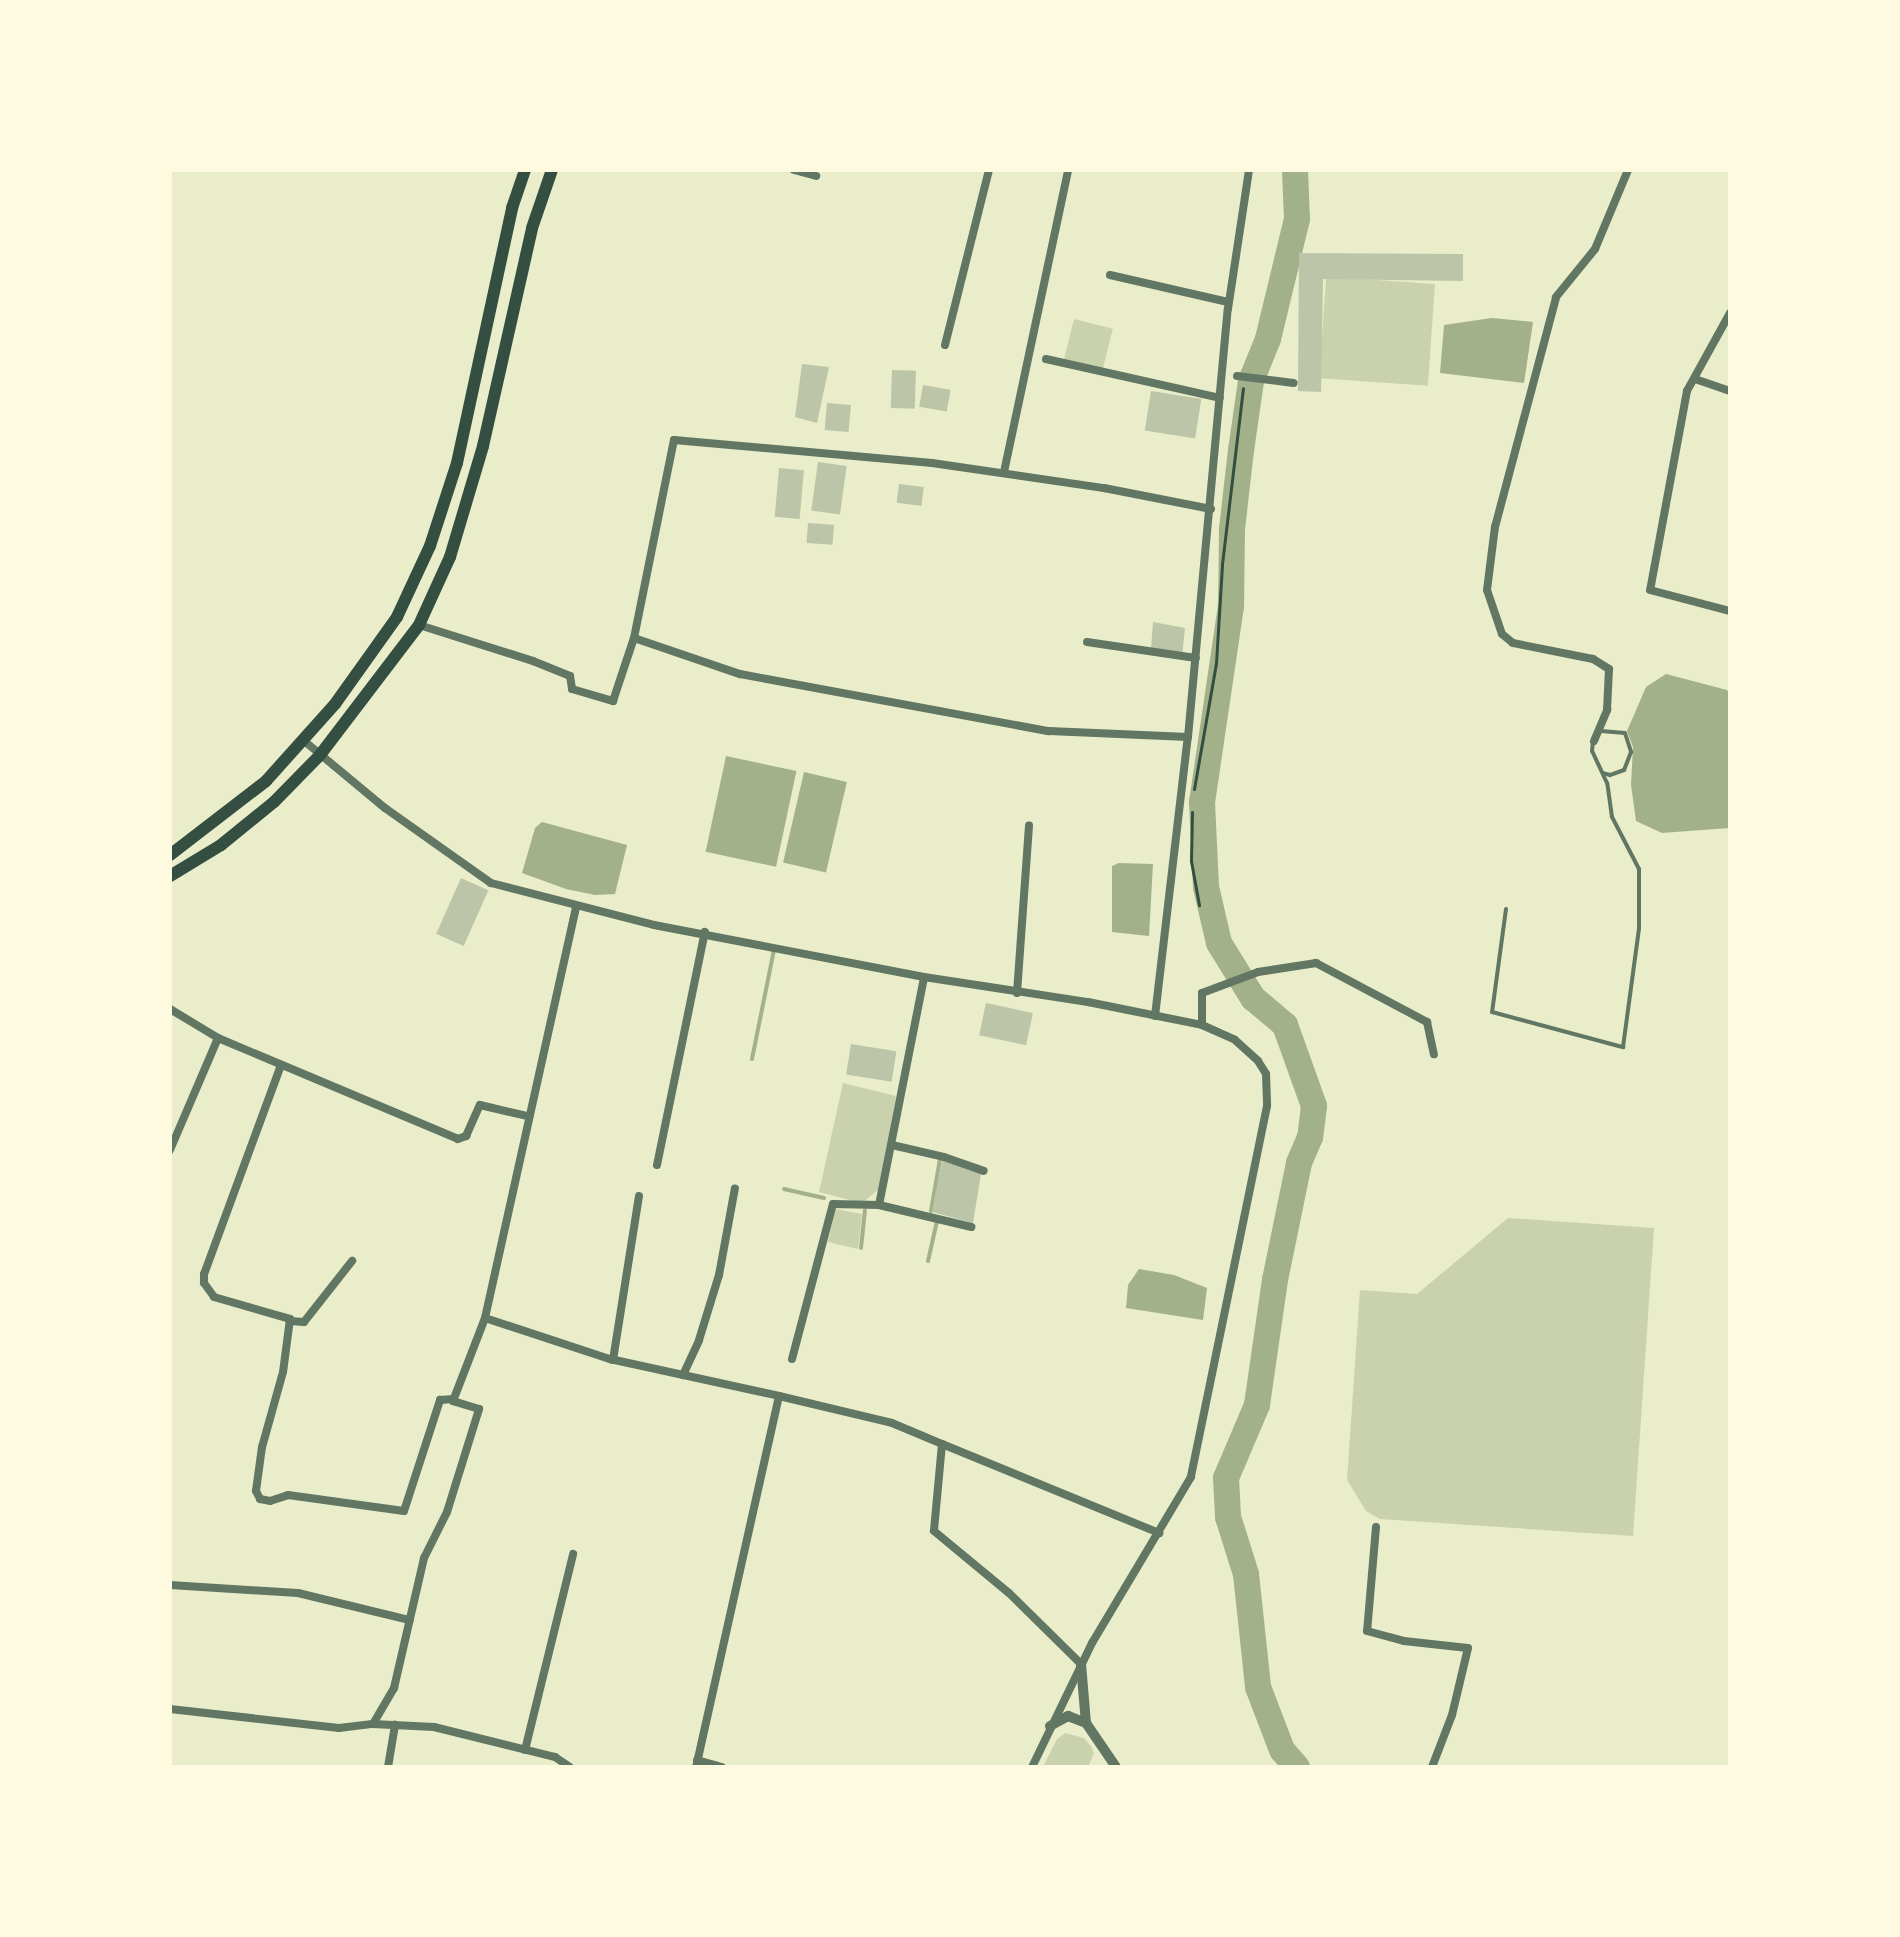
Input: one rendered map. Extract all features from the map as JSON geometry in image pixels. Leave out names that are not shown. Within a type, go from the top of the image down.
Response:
[{"type":"main road","points":[[170,855],[266,781],[335,704],[397,617],[430,546],[457,463],[512,208],[525,170]]},
{"type":"main road","points":[[170,876],[221,845],[274,802],[320,755],[419,625],[450,557],[483,446],[529,242],[552,170]]},
{"type":"street","points":[[794,170],[816,176]]},
{"type":"street","points":[[945,345],[989,170]]},
{"type":"street","points":[[1004,472],[1068,170]]},
{"type":"street","points":[[1155,1016],[1188,737],[1228,302],[1249,170]]},
{"type":"street","points":[[1594,741],[1607,710],[1609,669],[1593,659],[1513,643],[1502,634],[1487,590],[1495,527],[1529,409],[1556,297],[1595,249],[1628,170]]},
{"type":"street","points":[[1110,275],[1228,302]]},
{"type":"street","points":[[1730,313],[1687,391],[1650,590],[1730,611]]},
{"type":"street","points":[[1046,359],[1220,398]]},
{"type":"street","points":[[1240,378],[1294,383]]},
{"type":"street","points":[[1695,379],[1730,391]]},
{"type":"street","points":[[419,625],[570,676],[572,689],[610,701],[616,698],[634,638],[674,440],[1004,472],[1211,509]]},
{"type":"street","points":[[634,638],[740,674],[1049,731],[1188,737]]},
{"type":"street","points":[[1087,642],[1196,658]]},
{"type":"street","points":[[303,740],[385,808],[491,883],[576,907],[924,977],[1202,1025],[1235,1040],[1258,1061],[1266,1074],[1267,1088],[1191,1477],[1081,1664],[1032,1767]]},
{"type":"street","points":[[1017,993],[1029,825]]},
{"type":"street","points":[[454,1399],[485,1318],[527,1116],[576,907]]},
{"type":"street","points":[[657,1165],[705,932]]},
{"type":"street","points":[[1202,1025],[1202,993],[1258,972],[1316,963],[1427,1022],[1434,1054]]},
{"type":"street","points":[[879,1205],[924,977]]},
{"type":"street","points":[[170,1009],[218,1038],[458,1139],[466,1136],[478,1105],[527,1116]]},
{"type":"street","points":[[170,1150],[218,1038]]},
{"type":"street","points":[[281,1065],[225,1214],[204,1283],[214,1297],[286,1315],[290,1321],[283,1372],[262,1447],[256,1491],[260,1499],[270,1501],[288,1495],[404,1511],[440,1400],[454,1399],[479,1409],[447,1512],[424,1558],[394,1688],[373,1724]]},
{"type":"street","points":[[892,1145],[944,1157],[984,1171]]},
{"type":"street","points":[[683,1375],[699,1340],[719,1275],[735,1188]]},
{"type":"street","points":[[613,1360],[639,1196]]},
{"type":"street","points":[[792,1359],[833,1204],[879,1205],[971,1227]]},
{"type":"street","points":[[290,1321],[304,1322],[352,1261]]},
{"type":"street","points":[[485,1318],[613,1360],[892,1423],[1159,1533]]},
{"type":"street","points":[[722,1767],[697,1763],[779,1396]]},
{"type":"street","points":[[942,1444],[934,1531],[1009,1593],[1081,1664],[1086,1723],[1116,1767]]},
{"type":"street","points":[[1376,1527],[1367,1631],[1404,1641],[1468,1648],[1452,1715],[1432,1767]]},
{"type":"street","points":[[525,1750],[573,1554]]},
{"type":"street","points":[[170,1585],[298,1593],[410,1620]]},
{"type":"street","points":[[170,1709],[339,1728],[373,1724],[434,1727],[555,1757],[570,1767]]},
{"type":"street","points":[[1050,1726],[1068,1716],[1086,1723]]},
{"type":"street","points":[[388,1767],[395,1725]]},
{"type":"lane","points":[[1506,909],[1492,1012],[1623,1047],[1639,928],[1639,869],[1612,817],[1603,773],[1594,757],[1594,741],[1599,732],[1608,729],[1625,733],[1629,740],[1628,765],[1610,775],[1603,773]]},
{"type":"path","points":[[1193,795],[1216,663],[1240,378]]},
{"type":"path","points":[[1192,804],[1191,861],[1199,905]]},
{"type":"shaded area","points":[[1326,276],[1435,284],[1428,386],[1319,378]]},
{"type":"shaded area","points":[[1492,318],[1533,322],[1524,383],[1440,373],[1444,325]]},
{"type":"shaded area","points":[[1074,319],[1113,329],[1103,369],[1064,360]]},
{"type":"shaded area","points":[[1666,674],[1727,690],[1730,694],[1729,828],[1662,833],[1636,821],[1631,785],[1633,747],[1627,731],[1646,687]]},
{"type":"shaded area","points":[[726,756],[796,771],[776,867],[706,852]]},
{"type":"shaded area","points":[[804,772],[847,782],[826,873],[783,863]]},
{"type":"shaded area","points":[[542,822],[627,845],[615,894],[595,895],[566,889],[522,873],[535,828]]},
{"type":"shaded area","points":[[1119,863],[1153,864],[1149,936],[1112,932],[1112,866]]},
{"type":"shaded area","points":[[843,1083],[896,1096],[879,1189],[862,1203],[819,1192]]},
{"type":"shaded area","points":[[835,1209],[862,1214],[858,1249],[828,1242]]},
{"type":"shaded area","points":[[1508,1218],[1654,1228],[1633,1536],[1380,1519],[1366,1511],[1347,1480],[1360,1290],[1417,1294]]},
{"type":"shaded area","points":[[1139,1269],[1174,1275],[1207,1288],[1203,1320],[1126,1308],[1128,1285]]},
{"type":"shaded area","points":[[1065,1733],[1084,1738],[1091,1746],[1094,1753],[1088,1767],[1043,1767],[1057,1739]]},
{"type":"building","points":[[1299,253],[1463,254],[1463,281],[1323,279],[1321,392],[1298,391]]},
{"type":"building","points":[[802,364],[829,367],[817,423],[795,417]]},
{"type":"building","points":[[892,370],[916,371],[915,409],[891,408]]},
{"type":"building","points":[[923,385],[951,390],[947,412],[919,407]]},
{"type":"building","points":[[1151,391],[1201,399],[1195,438],[1145,431]]},
{"type":"building","points":[[827,403],[851,405],[849,432],[825,430]]},
{"type":"building","points":[[818,462],[847,466],[840,515],[811,511]]},
{"type":"building","points":[[779,468],[804,470],[800,519],[775,517]]},
{"type":"building","points":[[899,484],[924,487],[921,506],[897,503]]},
{"type":"building","points":[[808,523],[834,525],[833,545],[807,543]]},
{"type":"building","points":[[1153,622],[1185,628],[1182,656],[1151,649]]},
{"type":"building","points":[[461,878],[488,890],[464,946],[436,934]]},
{"type":"building","points":[[986,1003],[1033,1013],[1026,1045],[979,1035]]},
{"type":"building","points":[[851,1044],[896,1051],[892,1082],[846,1075]]},
{"type":"building","points":[[942,1160],[981,1174],[973,1223],[932,1212]]},
{"type":"waterway","points":[[1295,170],[1297,219],[1268,339],[1251,381],[1232,529],[1231,606],[1202,802],[1206,887],[1219,943],[1253,998],[1285,1025],[1314,1106],[1310,1137],[1299,1163],[1275,1280],[1257,1405],[1226,1478],[1228,1517],[1246,1574],[1258,1687],[1282,1750],[1297,1767]]},
{"type":"waterway","points":[[752,1059],[774,950]]},
{"type":"waterway","points":[[931,1211],[940,1159]]},
{"type":"waterway","points":[[784,1189],[824,1198]]},
{"type":"waterway","points":[[861,1248],[865,1210]]},
{"type":"waterway","points":[[928,1261],[937,1221]]}]
